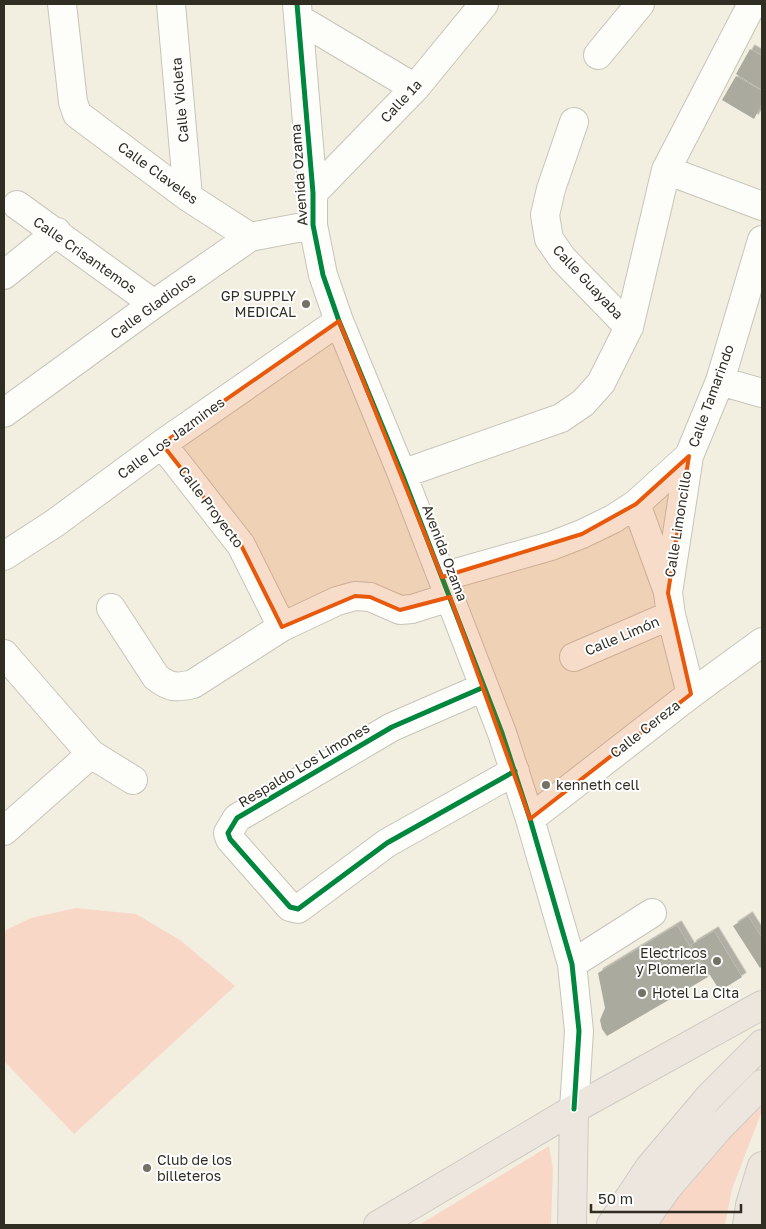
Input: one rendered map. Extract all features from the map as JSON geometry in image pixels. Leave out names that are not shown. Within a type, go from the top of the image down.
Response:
[{"type":"main road","points":[[378,1225],[574,1109],[762,1005]]},
{"type":"main road","points":[[611,1225],[655,1161],[710,1096],[762,1044]]},
{"type":"main road","points":[[641,1225],[668,1187],[705,1143],[762,1084]]},
{"type":"main road","points":[[572,1225],[574,1109]]},
{"type":"main road","points":[[747,1225],[750,1205],[762,1166]]},
{"type":"street","name":"Calle Claveles","points":[[62,4],[72,102],[77,114],[188,197],[250,237]]},
{"type":"street","name":"Calle Violeta","points":[[172,4],[188,197]]},
{"type":"street","name":"Calle 1a","points":[[312,193],[415,88],[484,4]]},
{"type":"street","points":[[598,54],[640,4]]},
{"type":"street","points":[[402,474],[561,418],[583,403],[600,384],[629,326],[666,170],[752,4]]},
{"type":"street","points":[[298,12],[415,88]]},
{"type":"street","name":"Avenida Ozama","points":[[298,12],[313,226],[323,275],[339,320],[446,587],[515,771],[530,819],[572,964],[579,1032],[574,1109]]},
{"type":"street","name":"Calle Guayaba","points":[[574,122],[551,189],[545,215],[549,239],[563,259],[629,326]]},
{"type":"street","points":[[666,170],[762,206]]},
{"type":"street","name":"Calle Crisantemos","points":[[17,206],[57,232],[154,304]]},
{"type":"street","name":"Calle Gladiolos","points":[[4,413],[250,237],[313,226]]},
{"type":"street","points":[[4,275],[57,232]]},
{"type":"street","name":"Calle Tamarindo","points":[[110,608],[156,677],[166,685],[178,687],[193,684],[282,627],[337,601],[354,596],[370,597],[400,610],[412,609],[446,587],[582,534],[613,519],[636,504],[689,456],[720,381],[762,240]]},
{"type":"street","name":"Calle Los Jazmines","points":[[4,556],[55,523],[162,444],[339,320]]},
{"type":"street","points":[[720,381],[762,393]]},
{"type":"street","name":"Calle Proyecto","points":[[162,444],[241,545],[282,627]]},
{"type":"street","name":"Calle Limoncillo","points":[[670,604],[689,456]]},
{"type":"street","name":"Calle Limoncillo","points":[[636,504],[670,604],[691,694]]},
{"type":"street","name":"Calle Limón","points":[[574,657],[670,604]]},
{"type":"street","name":"Calle Cereza","points":[[530,819],[691,694],[762,642]]},
{"type":"street","points":[[8,668],[91,754],[134,780]]},
{"type":"street","name":"Respaldo Los Limones","points":[[484,687],[392,727],[237,818],[228,833],[230,839],[290,907],[298,909],[387,843],[515,771]]},
{"type":"street","points":[[4,831],[91,754]]},
{"type":"street","points":[[572,964],[652,913]]},
{"type":"highlighted area","points":[[339,321],[442,577],[582,534],[636,504],[689,456],[668,593],[691,694],[530,819],[450,597],[400,610],[370,597],[355,596],[282,627],[241,545],[162,444]]},
{"type":"shaded area","points":[[76,908],[136,914],[180,940],[235,986],[74,1134],[4,1061],[4,931],[31,918]]},
{"type":"shaded area","points":[[762,1106],[762,1111],[732,1189],[725,1225],[655,1225],[706,1163]]},
{"type":"shaded area","points":[[549,1146],[553,1169],[551,1225],[419,1225]]},
{"type":"building","points":[[750,49],[762,56],[762,90],[736,74]]},
{"type":"building","points":[[736,76],[762,91],[762,104],[754,119],[722,100]]},
{"type":"building","points":[[748,916],[762,938],[762,966],[760,968],[733,926]]},
{"type":"building","name":"Hotel La Cita","points":[[677,925],[708,977],[607,1036],[602,1029],[600,1020],[605,1008],[598,973]]},
{"type":"building","name":"Electricos y Plomeria","points":[[714,931],[742,977],[720,991],[691,945]]},
{"type":"cycle path","points":[[297,4],[313,193],[313,225],[323,275],[339,321],[402,474],[502,733],[530,819],[572,964],[579,1031],[574,1109]]},
{"type":"cycle path","points":[[484,687],[392,727],[237,818],[228,833],[230,839],[290,907],[298,909],[387,843],[515,771]]},
{"type":"place","name":"GP SUPPLY MEDICAL","points":[[306,304]]},
{"type":"place","name":"kenneth cell","points":[[546,785]]},
{"type":"place","name":"Electricos y Plomeria","points":[[717,961]]},
{"type":"place","name":"Hotel La Cita","points":[[642,993]]},
{"type":"place","name":"Club de los billeteros","points":[[147,1168]]}]
